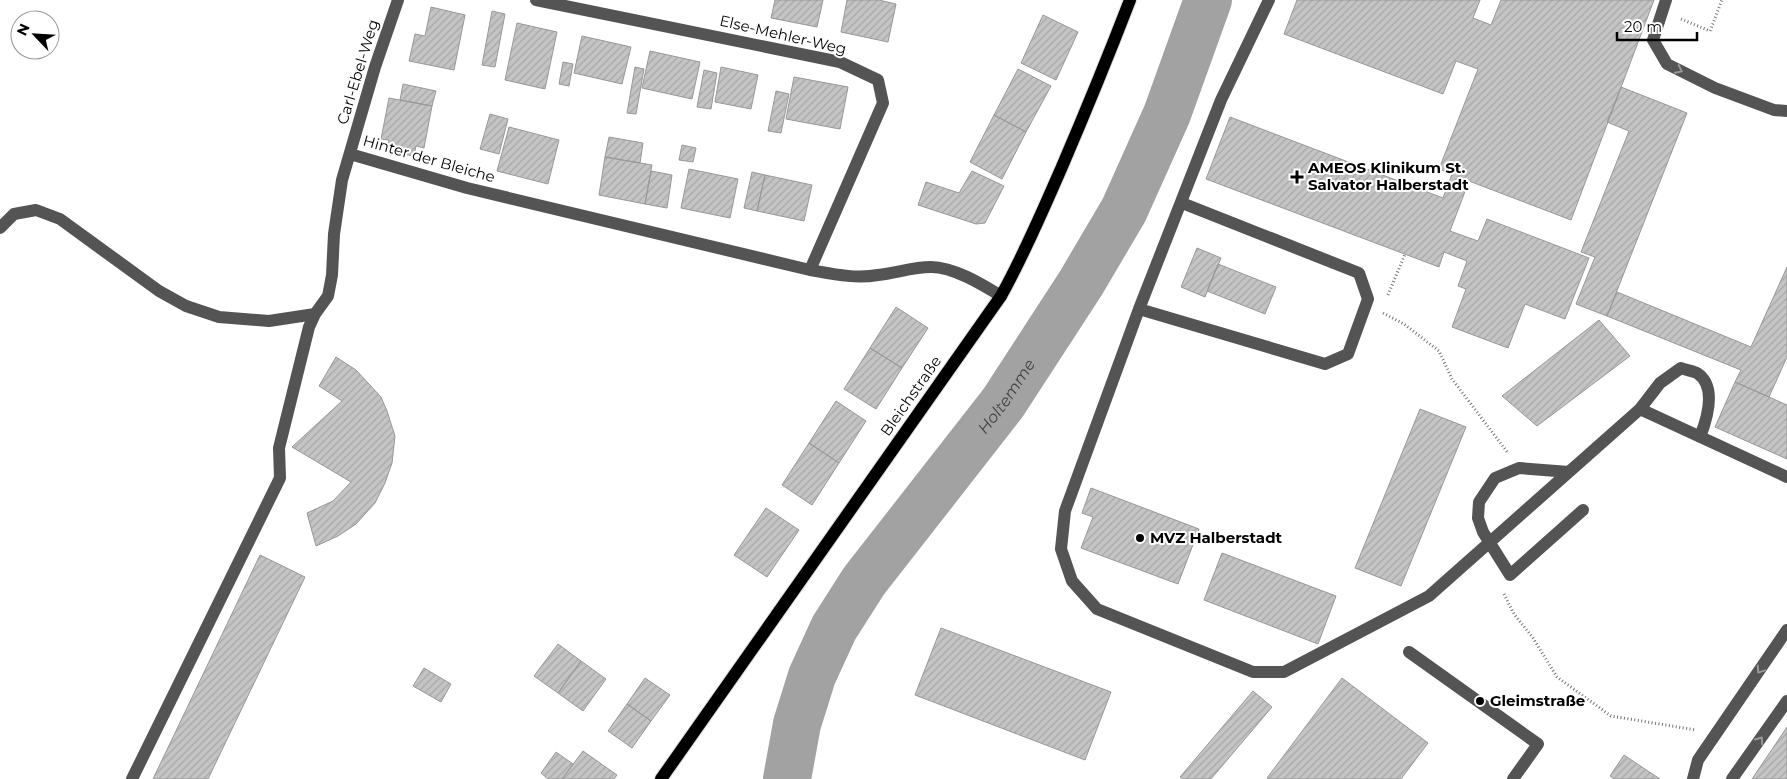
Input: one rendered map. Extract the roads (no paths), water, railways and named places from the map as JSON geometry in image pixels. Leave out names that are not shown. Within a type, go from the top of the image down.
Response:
[{"type":"main road","name":"Bleichstraße","points":[[661,779],[1001,296],[1023,257],[1037,225],[1086,111],[1130,0]]},
{"type":"street","name":"Carl-Ebel-Weg","points":[[350,154],[375,67],[398,0]]},
{"type":"street","name":"Else-Mehler-Weg","points":[[536,0],[840,62],[878,80],[883,103],[810,270]]},
{"type":"street","points":[[1269,0],[1221,100],[1139,309],[1065,511],[1061,549],[1072,581],[1097,609],[1252,672],[1284,672],[1429,596],[1640,409],[1660,383],[1681,368],[1698,374],[1707,386],[1709,400],[1705,424],[1700,437]]},
{"type":"street","points":[[1664,6],[1653,40],[1667,64],[1715,88],[1774,110],[1787,111]]},
{"type":"street","name":"Hinter der Bleiche","points":[[132,779],[280,478],[279,448],[309,327],[315,314],[328,296],[342,180],[350,154],[467,188],[810,270],[851,277],[878,276],[911,269],[933,267],[960,274],[980,283],[1001,296]]},
{"type":"street","points":[[1139,309],[1325,364],[1348,354],[1368,299],[1359,273],[1182,203]]},
{"type":"street","points":[[0,228],[14,214],[36,210],[60,219],[159,291],[186,306],[219,317],[269,321],[315,314]]},
{"type":"street","points":[[1640,409],[1787,478]]},
{"type":"street","points":[[1569,472],[1519,468],[1495,478],[1479,502],[1478,518],[1489,544],[1510,575],[1584,510]]},
{"type":"street","points":[[1694,779],[1698,760],[1787,630]]},
{"type":"street","points":[[1409,652],[1538,744],[1513,779]]},
{"type":"street","points":[[1732,779],[1787,701]]},
{"type":"waterway","name":"Holtemme","points":[[787,779],[797,724],[812,676],[834,628],[864,581],[1003,403],[1081,283],[1124,210],[1167,114],[1208,0]]},
{"type":"place","name":"AMEOS Klinikum St. Salvator Halberstadt","points":[[1297,177]]},
{"type":"place","name":"MVZ Halberstadt","points":[[1140,538]]},
{"type":"place","name":"Gleimstraße","points":[[1480,701]]}]
